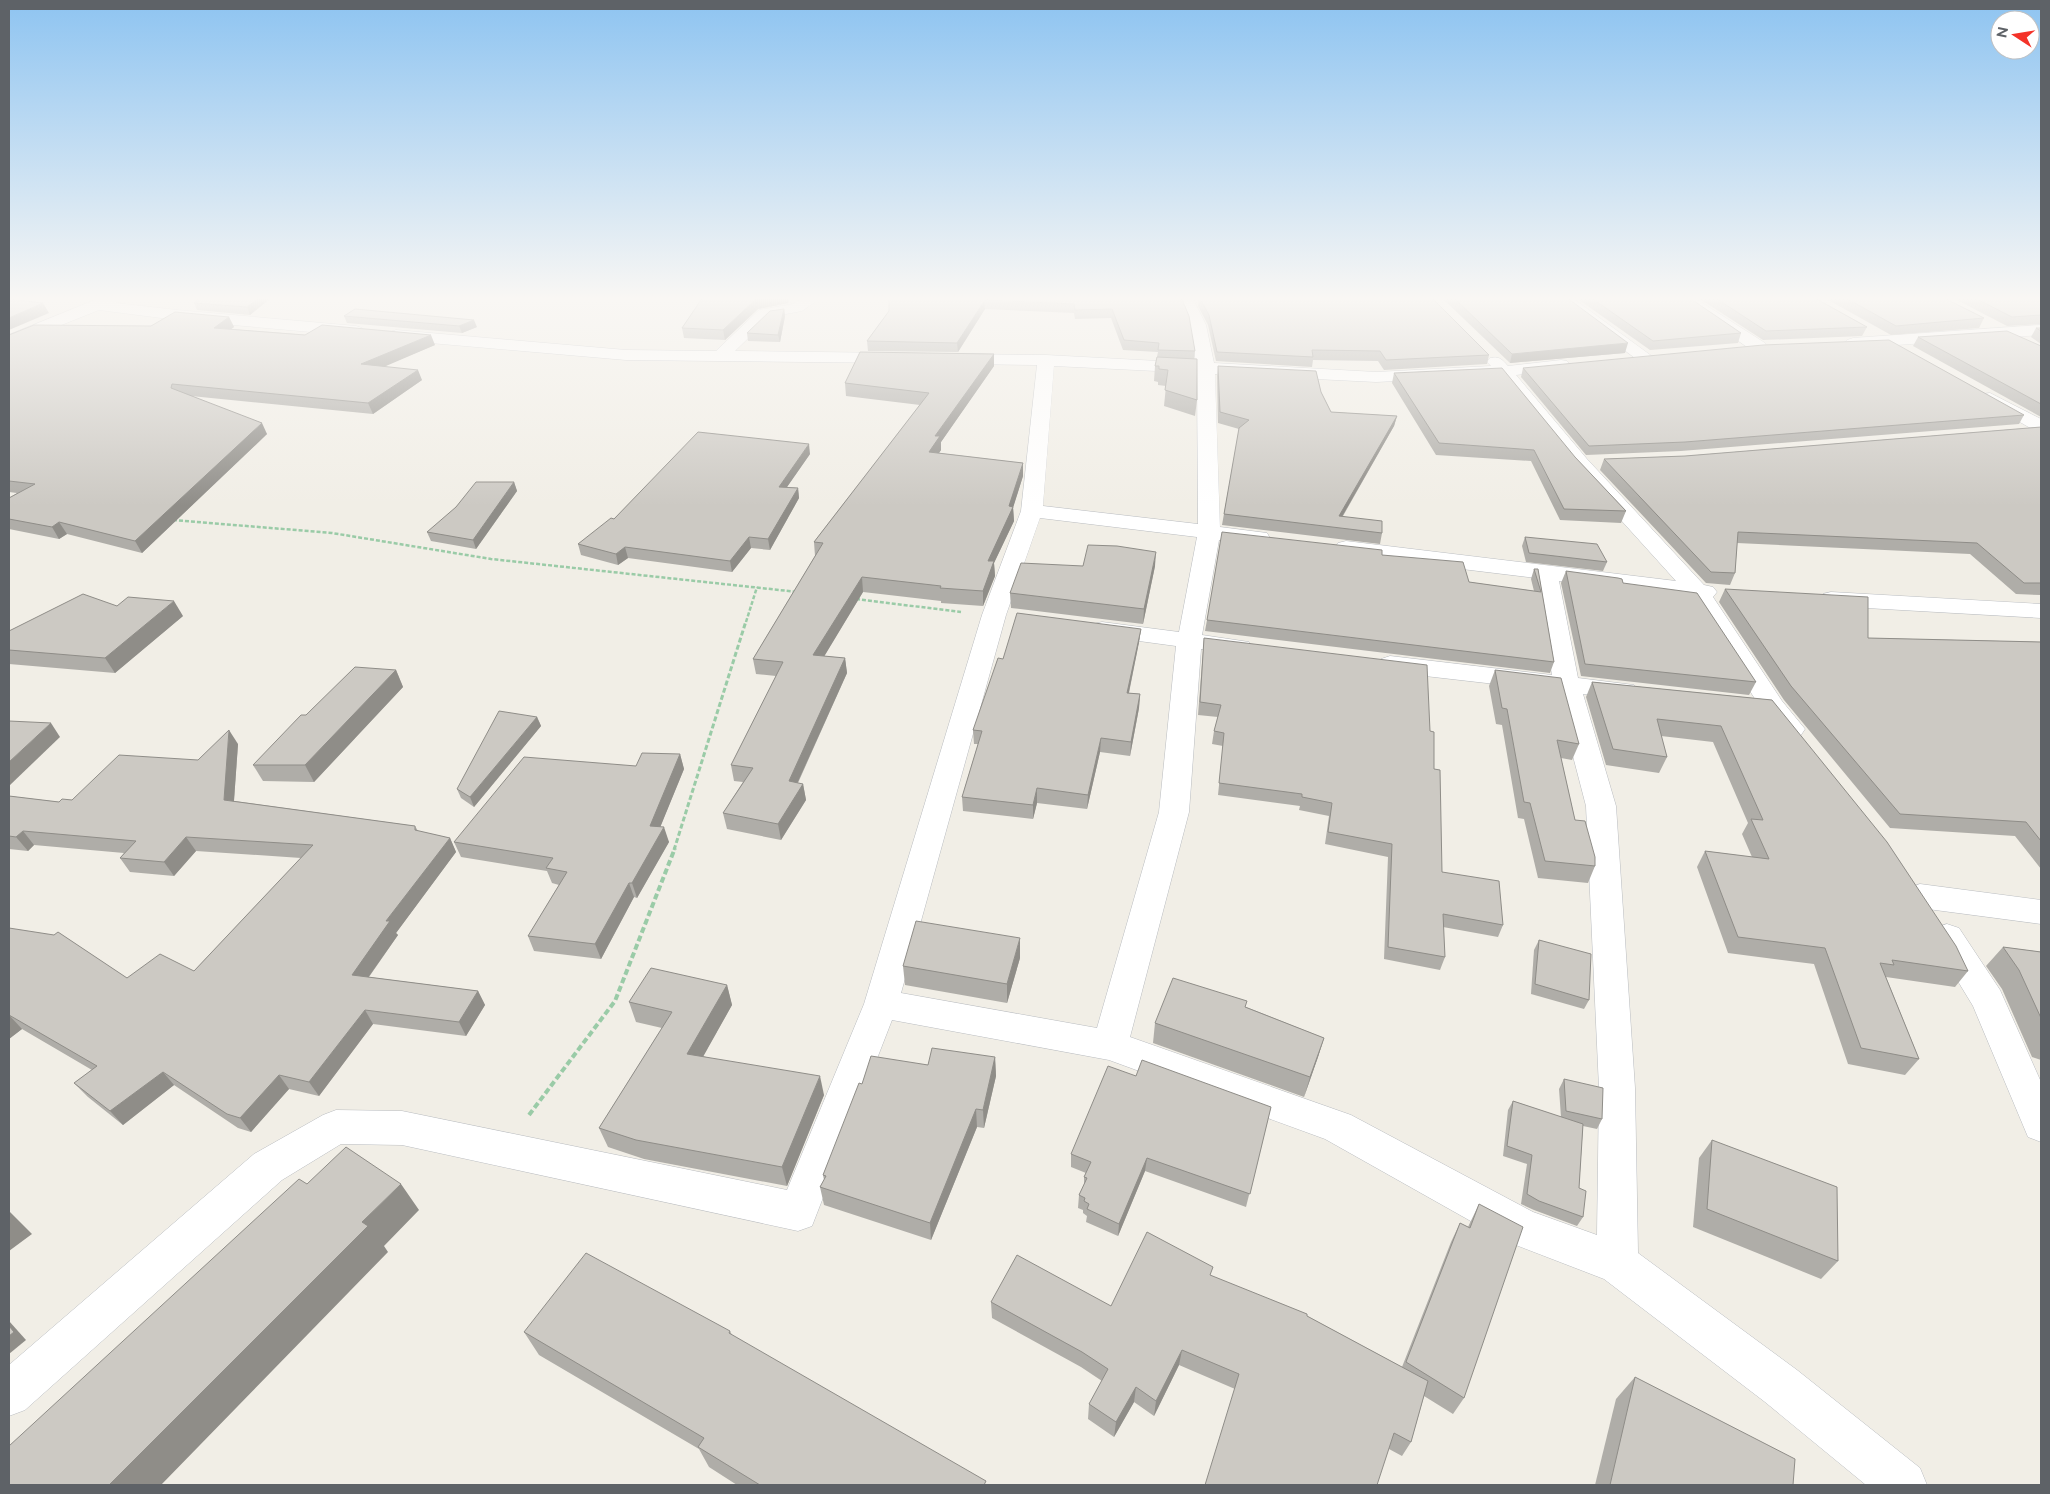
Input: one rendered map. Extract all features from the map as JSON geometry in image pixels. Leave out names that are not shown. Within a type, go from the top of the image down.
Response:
[{"type":"street","points":[[9,1394],[268,1167],[336,1127],[402,1128],[798,1212],[881,1004],[1004,617],[1032,511],[1045,367]]},
{"type":"street","points":[[1180,367],[1376,377],[1505,371],[1551,367]]},
{"type":"street","points":[[1501,367],[1580,463],[1698,592],[1772,707],[1809,752]]},
{"type":"street","points":[[1110,1046],[1174,812],[1189,641],[1209,532],[1206,368]]},
{"type":"street","points":[[1972,388],[2041,428]]},
{"type":"street","points":[[2012,431],[2041,428]]},
{"type":"street","points":[[1580,463],[1608,462]]},
{"type":"street","points":[[1032,511],[1278,540]]},
{"type":"street","points":[[1328,546],[1698,592],[1728,594]]},
{"type":"street","points":[[1546,572],[1568,685],[1601,806],[1617,1088],[1617,1263]]},
{"type":"street","points":[[1806,598],[2041,610]]},
{"type":"street","points":[[1082,627],[1267,650]]},
{"type":"street","points":[[1364,661],[1646,694]]},
{"type":"street","points":[[1743,704],[1772,707]]},
{"type":"street","points":[[2041,912],[1912,884],[1988,1000],[2041,1125]]},
{"type":"street","points":[[881,1004],[1110,1046],[1338,1127],[1522,1228],[1617,1263],[1781,1386],[1903,1485]]},
{"type":"path","points":[[172,520],[332,533],[491,559],[806,593]]},
{"type":"path","points":[[502,1149],[615,1000],[674,851],[756,587]]},
{"type":"path","points":[[855,599],[1004,617]]},
{"type":"building","points":[[9,367],[387,367],[418,370],[368,403],[172,384],[171,388],[262,423],[135,541],[59,522],[52,527],[9,519],[9,498],[35,484],[9,481]]},
{"type":"building","points":[[853,367],[985,367],[935,436],[940,436],[929,452],[1023,463],[1009,506],[1013,507],[988,561],[994,561],[983,591],[940,588],[941,586],[862,577],[813,655],[845,658],[789,781],[803,784],[778,824],[723,813],[753,768],[731,765],[783,662],[753,659],[823,543],[814,542],[929,393],[845,383]]},
{"type":"building","points":[[1159,367],[1197,367],[1197,400],[1165,390],[1168,370],[1159,369]]},
{"type":"building","points":[[1218,367],[1232,367],[1316,371],[1321,392],[1331,412],[1397,416],[1339,516],[1382,521],[1382,533],[1224,514],[1239,428],[1249,420],[1220,412]]},
{"type":"building","points":[[1937,367],[2024,415],[1685,442],[1589,446],[1523,368]]},
{"type":"building","points":[[1973,367],[2041,367],[2041,404]]},
{"type":"building","points":[[1502,368],[1575,457],[1626,511],[1564,509],[1534,450],[1439,443],[1394,373]]},
{"type":"building","points":[[2041,427],[2041,583],[2024,583],[1977,543],[1738,532],[1735,573],[1711,572],[1604,459],[1685,456]]},
{"type":"building","points":[[698,432],[809,444],[779,487],[798,488],[768,539],[749,537],[730,561],[625,547],[616,554],[578,544],[611,518],[614,519]]},
{"type":"building","points":[[476,482],[514,482],[473,540],[427,532],[456,507]]},
{"type":"building","points":[[1222,532],[1382,550],[1382,555],[1463,562],[1469,582],[1541,592],[1534,569],[1538,569],[1554,662],[1207,620]]},
{"type":"building","points":[[1525,537],[1597,544],[1607,562],[1529,553]]},
{"type":"building","points":[[1088,545],[1117,546],[1156,552],[1144,609],[1010,593],[1021,563],[1083,566]]},
{"type":"building","points":[[1566,571],[1618,578],[1622,579],[1623,583],[1697,593],[1756,682],[1585,664]]},
{"type":"building","points":[[1725,589],[1868,597],[1868,638],[2041,642],[2041,841],[2026,822],[1900,814],[1791,686]]},
{"type":"building","points":[[83,594],[117,606],[128,597],[174,601],[105,658],[9,650],[9,631]]},
{"type":"building","points":[[1017,613],[1141,629],[1127,693],[1140,694],[1131,742],[1101,738],[1088,795],[1037,788],[1033,805],[962,797],[982,731],[973,730],[998,658],[1003,659]]},
{"type":"building","points":[[1204,638],[1427,665],[1430,731],[1434,732],[1434,769],[1440,770],[1442,872],[1499,881],[1503,925],[1443,914],[1445,957],[1388,947],[1392,844],[1328,832],[1332,803],[1302,797],[1302,794],[1219,783],[1224,733],[1214,731],[1221,705],[1200,702]]},
{"type":"building","points":[[355,667],[396,670],[305,765],[253,765],[301,715],[306,715]]},
{"type":"building","points":[[1495,670],[1561,678],[1579,744],[1557,740],[1575,820],[1585,821],[1595,857],[1595,866],[1545,861],[1530,803],[1524,802],[1507,709],[1502,708]]},
{"type":"building","points":[[1592,682],[1772,700],[1887,842],[1956,946],[1968,971],[1892,960],[1894,965],[1880,963],[1919,1059],[1861,1048],[1825,948],[1738,937],[1705,851],[1769,859],[1751,819],[1763,820],[1721,726],[1657,719],[1667,757],[1613,749]]},
{"type":"building","points":[[499,711],[537,717],[470,797],[457,789]]},
{"type":"building","points":[[9,721],[51,723],[9,762]]},
{"type":"building","points":[[229,730],[224,800],[415,826],[415,830],[450,838],[386,921],[390,921],[352,975],[478,991],[459,1022],[365,1010],[309,1082],[279,1075],[240,1118],[227,1114],[163,1072],[110,1111],[74,1083],[97,1066],[9,1015],[9,928],[54,935],[58,932],[127,978],[160,954],[194,971],[313,845],[186,837],[164,862],[120,858],[136,841],[23,831],[16,837],[9,836],[9,796],[59,802],[62,799],[72,800],[119,755],[198,760]]},
{"type":"building","points":[[642,753],[680,754],[650,826],[664,827],[632,883],[629,883],[595,944],[528,936],[567,872],[546,868],[553,858],[454,842],[524,757],[636,766]]},
{"type":"building","points":[[916,921],[1020,938],[1007,984],[903,966]]},
{"type":"building","points":[[1539,940],[1591,954],[1589,1000],[1535,984]]},
{"type":"building","points":[[2003,947],[2041,952],[2041,1018],[2019,970]]},
{"type":"building","points":[[651,968],[727,985],[687,1054],[820,1076],[782,1167],[636,1140],[599,1128],[672,1012],[629,1002]]},
{"type":"building","points":[[1173,978],[1247,1001],[1245,1007],[1324,1038],[1310,1077],[1155,1023]]},
{"type":"building","points":[[932,1048],[995,1057],[983,1110],[976,1109],[930,1223],[820,1187],[826,1176],[823,1175],[859,1083],[862,1084],[871,1056],[928,1065]]},
{"type":"building","points":[[1142,1060],[1271,1107],[1250,1194],[1147,1158],[1119,1224],[1087,1209],[1089,1204],[1084,1201],[1085,1198],[1079,1195],[1087,1178],[1084,1177],[1091,1162],[1071,1154],[1108,1066],[1136,1076]]},
{"type":"building","points":[[1564,1079],[1603,1088],[1602,1119],[1566,1111]]},
{"type":"building","points":[[1513,1101],[1583,1124],[1579,1188],[1586,1191],[1583,1217],[1539,1201],[1527,1194],[1532,1155],[1507,1146]]},
{"type":"building","points":[[1712,1140],[1837,1187],[1838,1261],[1707,1209]]},
{"type":"building","points":[[346,1147],[401,1184],[362,1222],[368,1226],[109,1485],[9,1485],[9,1446],[299,1179],[307,1184]]},
{"type":"building","points":[[1479,1204],[1523,1227],[1464,1398],[1406,1362],[1460,1223],[1470,1228]]},
{"type":"building","points":[[1147,1232],[1213,1267],[1210,1275],[1307,1314],[1307,1316],[1428,1381],[1411,1442],[1394,1433],[1377,1485],[1205,1485],[1239,1374],[1182,1350],[1156,1401],[1136,1387],[1116,1422],[1089,1404],[1108,1369],[1082,1352],[991,1302],[1017,1255],[1111,1306]]},
{"type":"building","points":[[586,1253],[730,1331],[729,1333],[986,1481],[984,1485],[760,1485],[698,1447],[704,1438],[524,1332]]},
{"type":"building","points":[[9,1326],[14,1332],[9,1336]]},
{"type":"building","points":[[1635,1377],[1795,1459],[1793,1485],[1610,1485]]}]
